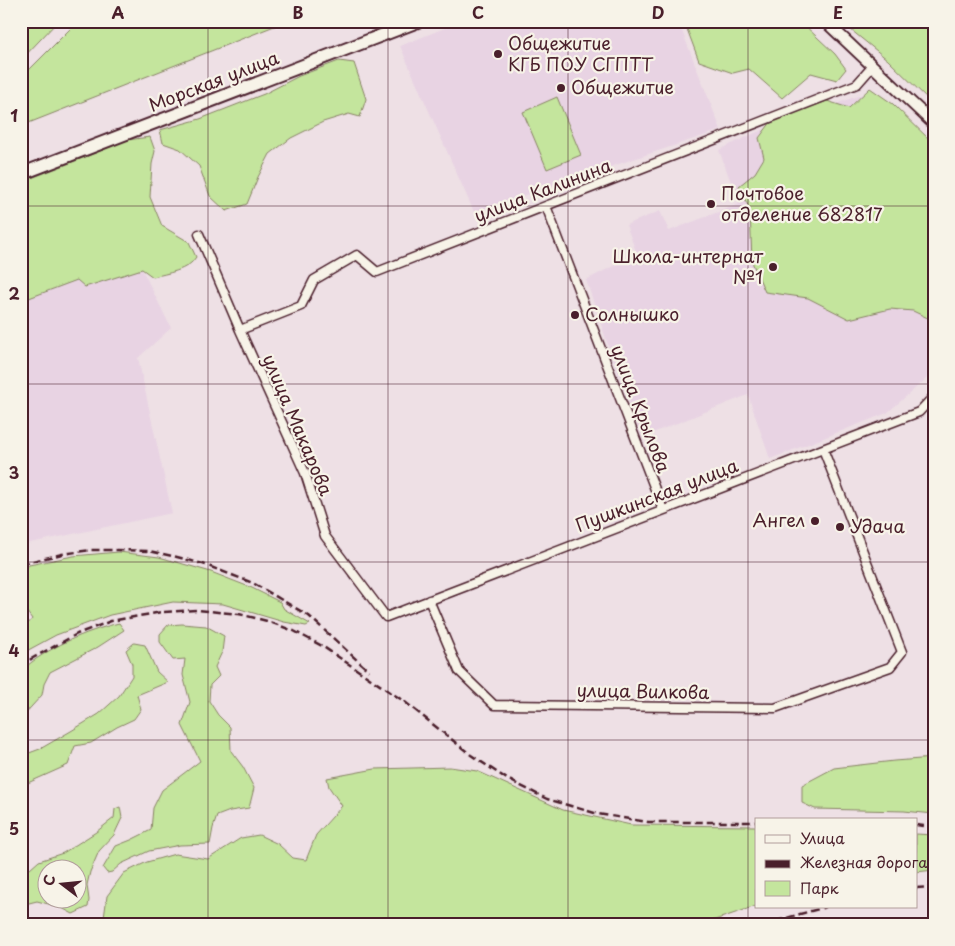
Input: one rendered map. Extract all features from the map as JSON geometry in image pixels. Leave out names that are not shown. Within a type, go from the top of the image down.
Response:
[{"type":"main road","name":"Морская улица","points":[[21,174],[419,21]]},
{"type":"street","points":[[825,21],[934,124]]},
{"type":"street","name":"улица Калинина","points":[[240,330],[301,306],[314,280],[357,255],[377,272],[857,84],[872,66]]},
{"type":"street","name":"улица Крылова","points":[[546,206],[663,510]]},
{"type":"street","name":"улица Макарова","points":[[198,234],[305,473],[325,536],[386,617]]},
{"type":"street","name":"Пушкинская улица","points":[[386,617],[919,412],[934,396]]},
{"type":"street","name":"улица Вилкова","points":[[429,600],[459,671],[494,705],[775,708],[890,667],[902,652],[822,449]]},
{"type":"shaded area","name":"Общежитие","points":[[462,21],[678,21],[721,130],[474,212],[400,46]]},
{"type":"shaded area","name":"Школа-интернат №1","points":[[863,94],[934,171],[934,372],[887,413],[770,459],[748,395],[642,437],[586,280],[637,254],[626,225],[660,211],[669,231],[739,204],[719,150],[755,133]]},
{"type":"shaded area","points":[[136,257],[171,328],[138,358],[172,513],[21,545],[21,301]]},
{"type":"green space","points":[[21,21],[58,21],[21,60]]},
{"type":"green space","points":[[78,21],[287,21],[21,126],[21,78]]},
{"type":"green space","points":[[684,21],[800,21],[835,54],[846,69],[837,80],[811,73],[782,98],[749,69],[733,73],[699,61]]},
{"type":"green space","points":[[840,21],[934,21],[934,105],[888,60]]},
{"type":"green space","points":[[339,61],[354,63],[366,99],[360,117],[349,114],[323,122],[291,138],[270,154],[247,204],[226,211],[210,196],[199,166],[180,149],[163,143],[160,130],[200,119],[264,94],[299,76]]},
{"type":"green space","points":[[870,88],[893,104],[934,144],[934,321],[913,311],[890,309],[849,319],[808,298],[765,292],[752,262],[750,210],[739,186],[755,173],[764,158],[759,138],[771,122],[827,101],[849,108]]},
{"type":"green space","points":[[557,97],[581,155],[547,169],[523,112]]},
{"type":"green space","points":[[150,137],[155,151],[152,164],[150,197],[162,226],[189,242],[196,257],[188,265],[177,271],[153,277],[142,269],[85,287],[77,280],[21,301],[21,182],[127,140]]},
{"type":"green space","points":[[119,552],[159,557],[211,572],[252,588],[280,602],[284,609],[310,624],[306,626],[284,622],[223,604],[173,602],[110,615],[56,635],[21,654],[21,624],[30,622],[32,619],[21,604],[21,572],[29,565],[73,556]]},
{"type":"green space","points":[[119,623],[124,630],[98,647],[50,672],[44,684],[42,695],[21,718],[21,671],[42,655],[67,641]]},
{"type":"green space","points":[[168,625],[206,626],[224,636],[222,652],[215,667],[219,676],[210,685],[209,701],[218,715],[230,727],[231,751],[243,767],[254,788],[249,808],[230,811],[217,816],[210,844],[180,845],[149,851],[107,873],[103,868],[116,846],[151,830],[153,808],[162,790],[200,761],[182,725],[190,702],[183,675],[185,659],[173,660],[160,642],[160,634]]},
{"type":"green space","points":[[134,643],[145,645],[157,672],[168,682],[137,695],[141,709],[134,719],[91,743],[75,746],[68,765],[21,786],[21,756],[40,749],[99,714],[119,696],[132,676],[132,664],[126,650]]},
{"type":"green space","points":[[934,758],[934,814],[904,811],[815,809],[802,803],[802,785],[834,768]]},
{"type":"green space","points":[[450,767],[477,771],[563,810],[631,825],[755,826],[755,906],[700,925],[654,925],[652,922],[642,925],[105,925],[107,896],[124,873],[147,862],[175,854],[208,859],[241,838],[259,835],[278,844],[293,858],[306,860],[316,835],[342,806],[329,787],[327,778],[375,769]]},
{"type":"green space","points":[[120,807],[122,818],[114,835],[99,851],[88,881],[88,858],[48,858],[63,853],[114,818],[115,809]]},
{"type":"green space","points":[[918,834],[934,835],[934,870],[918,872]]},
{"type":"green space","points":[[38,862],[38,901],[21,905],[21,868],[30,869]]},
{"type":"green space","points":[[62,908],[86,908],[73,914]]},
{"type":"railway","points":[[21,564],[62,554],[91,550],[149,551],[203,564],[253,583],[309,616],[369,671]]},
{"type":"railway","points":[[21,668],[31,659],[77,634],[111,621],[162,612],[198,610],[239,614],[267,621],[294,631],[322,646],[405,702],[471,755],[507,779],[547,799],[598,814],[648,822],[755,822]]},
{"type":"railway","points":[[918,825],[934,827]]},
{"type":"railway","points":[[918,888],[934,887]]},
{"type":"railway","points":[[764,925],[822,908]]},
{"type":"place","name":"Общежитие КГБ ПОУ СГПТТ","points":[[498,54]]},
{"type":"place","name":"Общежитие","points":[[561,88]]},
{"type":"place","name":"Почтовое отделение 682817","points":[[711,204]]},
{"type":"place","name":"Школа-интернат №1","points":[[773,267]]},
{"type":"place","name":"Солнышко","points":[[575,315]]},
{"type":"place","name":"Ангел","points":[[815,521]]},
{"type":"place","name":"Удача","points":[[840,527]]}]
